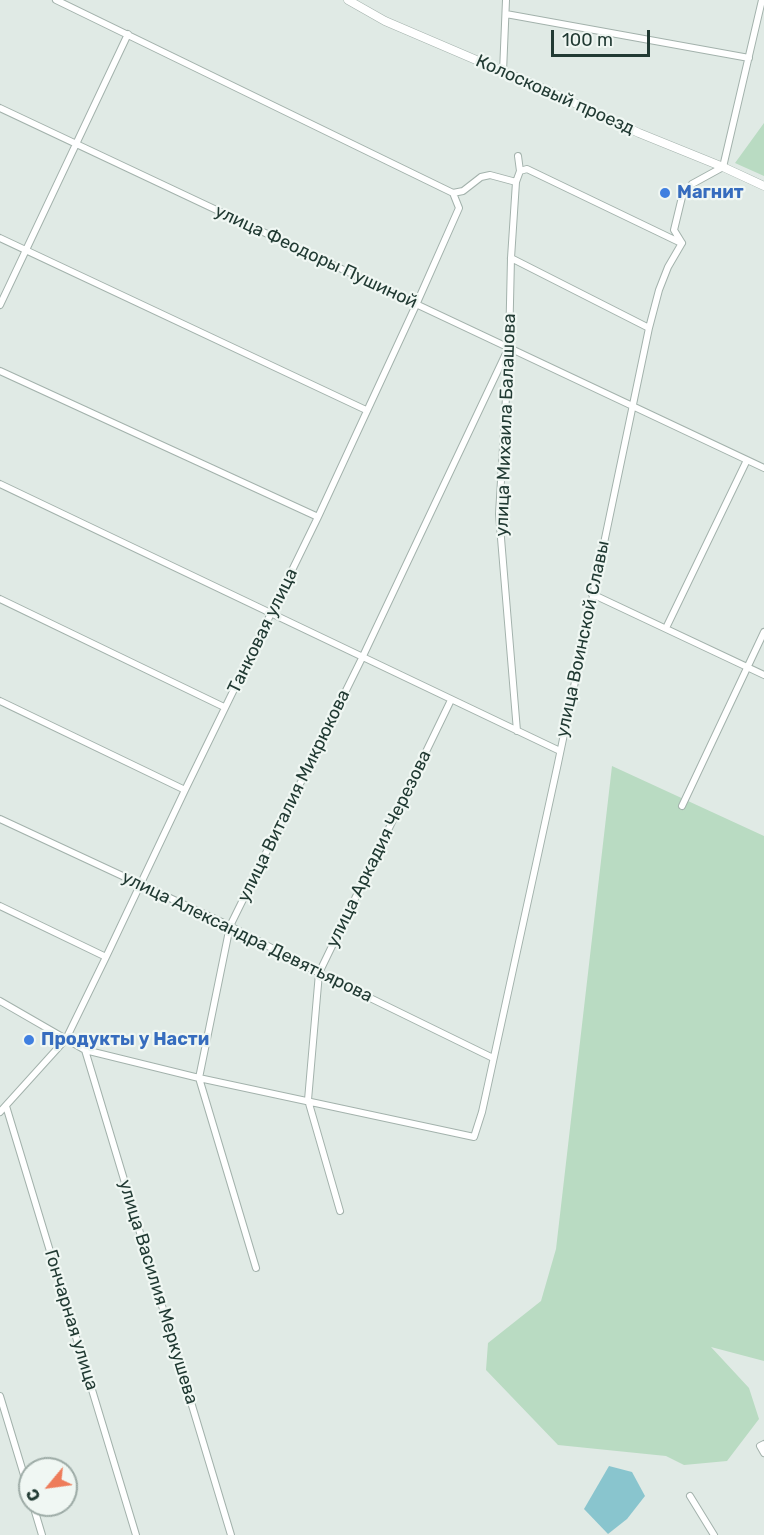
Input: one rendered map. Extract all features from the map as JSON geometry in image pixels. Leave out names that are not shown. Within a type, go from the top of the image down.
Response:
[{"type":"street","points":[[56,0],[453,193],[463,191],[481,177],[490,175],[516,182]]},
{"type":"street","name":"Колосковый проезд","points":[[348,0],[385,21],[639,134],[764,186]]},
{"type":"street","points":[[503,72],[506,0]]},
{"type":"street","points":[[682,243],[674,230],[682,197],[692,184],[723,167],[762,0]]},
{"type":"street","points":[[506,14],[749,58]]},
{"type":"street","points":[[0,304],[128,34]]},
{"type":"street","name":"улица Феодоры Пушиной","points":[[0,108],[764,468]]},
{"type":"street","name":"улица Михаила Балашова","points":[[517,731],[499,514],[509,347],[511,258],[516,182],[520,171],[518,156]]},
{"type":"street","points":[[520,171],[527,169],[682,243]]},
{"type":"street","name":"Танковая улица","points":[[0,1112],[66,1039],[225,707],[273,613],[416,304],[459,208],[453,193]]},
{"type":"street","points":[[0,238],[366,410]]},
{"type":"street","name":"улица Воинской Славы","points":[[308,1100],[474,1137],[482,1112],[649,328],[659,290],[668,267],[682,243]]},
{"type":"street","points":[[511,258],[649,328]]},
{"type":"street","name":"улица Виталия Микрюкова","points":[[256,1268],[199,1078],[230,926],[363,656],[509,347]]},
{"type":"street","points":[[0,370],[318,517]]},
{"type":"street","points":[[666,628],[747,460]]},
{"type":"street","points":[[0,484],[560,751]]},
{"type":"street","points":[[592,594],[764,675]]},
{"type":"street","points":[[0,599],[225,707]]},
{"type":"street","points":[[682,806],[764,632]]},
{"type":"street","name":"улица Аркадия Черезова","points":[[340,1211],[308,1100],[319,973],[451,700]]},
{"type":"street","points":[[0,701],[185,790]]},
{"type":"street","name":"улица Александра Девятьярова","points":[[0,819],[230,926],[319,973],[493,1058]]},
{"type":"street","points":[[0,906],[106,957]]},
{"type":"street","points":[[0,1001],[85,1050],[199,1078],[308,1100]]},
{"type":"street","name":"улица Василия Меркушева","points":[[85,1050],[231,1535]]},
{"type":"street","name":"Гончарная улица","points":[[6,1106],[136,1535]]},
{"type":"street","points":[[0,1396],[18,1457]]},
{"type":"street","points":[[762,1445],[764,1453]]},
{"type":"street","points":[[690,1496],[714,1535]]},
{"type":"street","points":[[37,1517],[42,1535]]},
{"type":"green space","points":[[764,123],[764,176],[735,163]]},
{"type":"green space","points":[[612,766],[764,836],[764,1361],[711,1347],[749,1388],[759,1419],[727,1461],[684,1465],[666,1456],[558,1445],[486,1370],[488,1343],[541,1301],[556,1249]]},
{"type":"water","points":[[609,1466],[632,1472],[645,1496],[627,1519],[608,1534],[584,1509]]},
{"type":"place","name":"Магнит","points":[[665,193]]},
{"type":"place","name":"Продукты у Насти","points":[[29,1040]]}]
